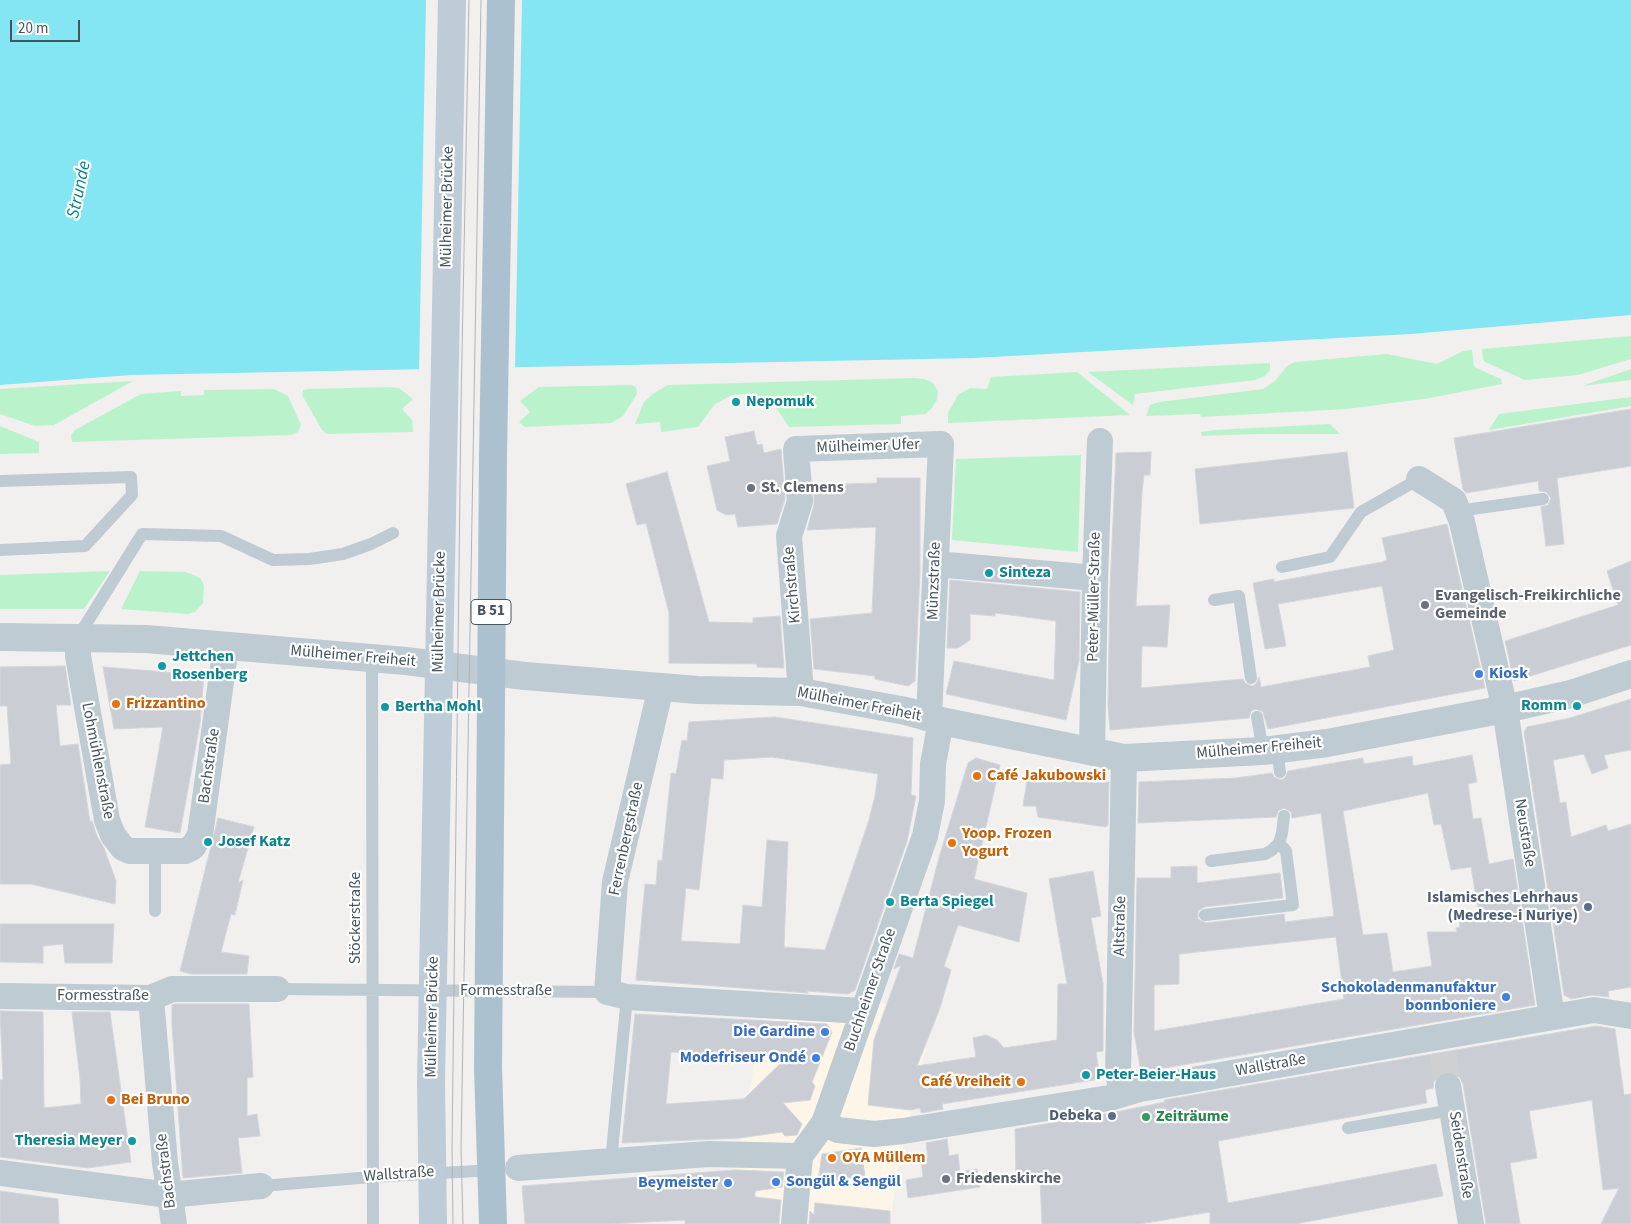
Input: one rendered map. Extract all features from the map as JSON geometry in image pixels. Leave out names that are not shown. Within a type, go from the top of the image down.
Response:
[{"type":"main road","name":"Mülheimer Brücke","points":[[433,1224],[431,1081],[452,0]]},
{"type":"main road","name":"B 51","points":[[479,1224],[476,1126],[484,398],[491,0]]},
{"type":"main road","name":"B 51","points":[[493,1224],[488,1068],[492,466],[501,0]]},
{"type":"street","name":"Peter-Müller-Straße","points":[[1092,752],[1100,441]]},
{"type":"street","name":"Mülheimer Ufer","points":[[796,449],[941,444]]},
{"type":"street","name":"Münzstraße","points":[[935,720],[936,564],[941,444]]},
{"type":"street","name":"Kirchstraße","points":[[796,449],[800,501],[789,536],[801,692]]},
{"type":"street","points":[[1419,479],[1454,501],[1458,512]]},
{"type":"street","name":"Neustraße","points":[[1458,512],[1462,522],[1505,709],[1552,1016]]},
{"type":"street","points":[[936,564],[1095,578]]},
{"type":"street","name":"Mülheimer Freiheit","points":[[0,637],[146,639],[372,658],[525,676],[698,690],[801,692],[906,711],[935,720],[1124,758],[1273,757],[1327,742],[1505,709],[1571,694],[1631,674]]},
{"type":"street","name":"Lohmühlenstraße","points":[[78,637],[78,656],[107,820],[113,836],[123,848],[130,851],[155,851]]},
{"type":"street","name":"Bachstraße","points":[[155,851],[185,851],[193,847],[200,835],[226,645]]},
{"type":"street","name":"Ferrenbergstraße","points":[[617,994],[615,882],[661,687]]},
{"type":"street","name":"Buchheimer Straße","points":[[800,1156],[824,1123],[925,836],[932,801],[935,720]]},
{"type":"street","name":"Altstraße","points":[[1123,1094],[1118,1075],[1124,758]]},
{"type":"street","name":"Formesstraße","points":[[0,996],[276,989]]},
{"type":"street","name":"Bachstraße","points":[[162,993],[164,1153],[174,1224]]},
{"type":"street","name":"Formesstraße","points":[[617,994],[863,1011]]},
{"type":"street","name":"Wallstraße","points":[[824,1123],[838,1130],[874,1134],[1441,1045],[1552,1016],[1594,1010],[1631,1016]]},
{"type":"street","name":"Seidenstraße","points":[[1450,1098],[1471,1224]]},
{"type":"street","name":"Wallstraße","points":[[518,1168],[709,1154],[800,1156]]},
{"type":"street","points":[[794,1224],[800,1156]]},
{"type":"street","name":"Wallstraße","points":[[0,1173],[169,1195],[261,1186]]},
{"type":"lane","points":[[0,481],[131,477],[132,495],[85,546],[0,550]]},
{"type":"lane","points":[[1282,567],[1330,556],[1361,512],[1419,479]]},
{"type":"lane","points":[[1458,512],[1543,498]]},
{"type":"lane","points":[[78,637],[142,534],[221,536],[273,560],[309,559],[343,554],[372,544],[393,533]]},
{"type":"lane","points":[[1214,600],[1239,596],[1251,678]]},
{"type":"lane","name":"Stöckerstraße","points":[[372,658],[373,1224]]},
{"type":"lane","points":[[1257,717],[1273,757]]},
{"type":"lane","points":[[1211,862],[1265,854],[1279,843],[1284,816]]},
{"type":"lane","points":[[1205,915],[1293,905],[1286,851],[1279,843]]},
{"type":"lane","points":[[155,851],[155,911]]},
{"type":"lane","name":"Formesstraße","points":[[276,989],[617,994]]},
{"type":"lane","name":"Ferrenbergstraße","points":[[611,1161],[617,994]]},
{"type":"lane","points":[[1348,1128],[1450,1098]]},
{"type":"lane","name":"Wallstraße","points":[[261,1186],[518,1168]]},
{"type":"shaded area","points":[[768,992],[935,1009],[898,1167],[890,1224],[724,1224]]},
{"type":"green space","points":[[1631,336],[1631,359],[1578,375],[1525,380],[1485,362],[1483,359],[1482,349]]},
{"type":"green space","points":[[1472,350],[1474,367],[1501,379],[1502,384],[1430,398],[1347,409],[1201,417],[1200,414],[1146,416],[1150,405],[1159,402],[1263,389],[1275,381],[1287,366],[1295,362],[1387,354],[1437,364],[1463,351]]},
{"type":"green space","points":[[1270,363],[1270,370],[1265,376],[1255,380],[1135,394],[1133,405],[1088,372]]},
{"type":"green space","points":[[1631,369],[1631,380],[1582,386]]},
{"type":"green space","points":[[1077,372],[1130,415],[948,423],[948,413],[958,395],[970,388],[987,389],[991,377]]},
{"type":"green space","points":[[925,379],[933,383],[938,391],[937,400],[925,414],[901,416],[901,424],[789,427],[774,405],[759,397],[745,394],[732,395],[715,404],[698,427],[661,432],[660,422],[635,424],[644,402],[654,393],[668,385]]},
{"type":"green space","points":[[133,381],[54,425],[35,426],[0,414],[0,389]]},
{"type":"green space","points":[[631,385],[636,387],[637,394],[623,416],[611,423],[525,427],[519,422],[530,412],[520,401],[539,387]]},
{"type":"green space","points":[[399,388],[413,399],[402,409],[412,420],[413,432],[327,434],[322,430],[302,395],[303,390],[308,389]]},
{"type":"green space","points":[[274,389],[288,396],[301,425],[298,432],[291,435],[72,442],[71,435],[75,430],[141,394],[181,391],[181,396],[204,395],[204,390]]},
{"type":"green space","points":[[1631,397],[1631,406],[1489,430],[1499,414]]},
{"type":"green space","points":[[1330,424],[1340,434],[1202,436],[1201,432],[1215,430]]},
{"type":"green space","points":[[0,426],[39,442],[39,453],[0,454]]},
{"type":"green space","points":[[1081,455],[1078,552],[952,540],[956,459]]},
{"type":"green space","points":[[110,571],[84,609],[0,609],[0,575]]},
{"type":"green space","points":[[140,571],[185,572],[194,575],[201,579],[204,586],[203,603],[195,612],[188,614],[121,609]]},
{"type":"water","name":"Strunde","points":[[0,0],[1631,0],[1631,315],[1411,334],[974,358],[131,375],[0,385]]},
{"type":"pier","points":[[426,0],[522,0],[515,371],[419,373]]},
{"type":"building","points":[[1631,409],[1631,466],[1557,478],[1564,544],[1546,546],[1541,507],[1548,505],[1551,498],[1546,492],[1539,491],[1538,481],[1466,493],[1463,489],[1454,438]]},
{"type":"building","name":"St. Clemens","points":[[754,431],[757,445],[762,444],[764,453],[781,449],[785,499],[777,524],[738,527],[735,514],[726,515],[717,510],[707,466],[730,461],[725,437]]},
{"type":"building","points":[[1151,452],[1150,475],[1144,475],[1142,492],[1136,606],[1170,605],[1167,647],[1142,646],[1141,688],[1243,679],[1245,683],[1252,686],[1256,684],[1259,677],[1261,687],[1370,667],[1368,656],[1394,650],[1382,586],[1278,604],[1286,646],[1265,649],[1253,583],[1274,579],[1274,582],[1382,562],[1387,560],[1382,538],[1447,524],[1485,688],[1268,729],[1263,712],[1256,709],[1251,711],[1249,718],[1110,730],[1108,706],[1110,589],[1116,453]]},
{"type":"building","points":[[1347,452],[1354,508],[1200,524],[1195,469]]},
{"type":"building","points":[[667,472],[709,622],[753,623],[753,618],[780,616],[784,668],[757,667],[757,664],[669,663],[669,613],[646,523],[637,525],[626,484]]},
{"type":"building","points":[[877,478],[920,478],[920,572],[915,681],[908,686],[875,679],[875,676],[814,669],[810,619],[872,613],[876,527],[807,530],[814,505],[814,485],[877,483]]},
{"type":"building","points":[[1631,561],[1631,645],[1514,681],[1505,641],[1618,605],[1607,571]]},
{"type":"building","points":[[950,580],[1080,592],[1079,661],[1066,720],[946,694],[954,661],[1054,680],[1055,653],[1056,621],[995,613],[995,616],[970,614],[970,640],[958,648],[947,648]]},
{"type":"building","points":[[65,666],[71,705],[56,705],[60,746],[78,744],[90,822],[92,821],[97,836],[104,848],[116,881],[115,904],[31,884],[0,884],[0,765],[11,764],[7,706],[0,706],[0,667]]},
{"type":"building","points":[[103,667],[204,675],[200,723],[180,833],[145,827],[163,727],[114,729]]},
{"type":"building","points":[[1631,699],[1631,750],[1604,755],[1608,768],[1592,774],[1584,754],[1553,760],[1560,803],[1566,802],[1571,837],[1606,825],[1608,831],[1631,824],[1631,987],[1608,991],[1609,997],[1592,995],[1571,999],[1564,995],[1524,732],[1527,727],[1570,718]]},
{"type":"building","points":[[775,717],[913,738],[911,795],[916,796],[907,841],[855,990],[848,994],[807,991],[808,993],[636,980],[645,884],[656,885],[658,860],[662,861],[671,773],[676,774],[682,740],[687,741],[689,722]],"holes":[[[772,757],[878,774],[869,820],[825,950],[784,947],[788,842],[767,840],[762,907],[743,905],[740,944],[681,941],[686,888],[699,890],[711,778],[723,779],[724,760]]]},
{"type":"building","points":[[1472,755],[1477,782],[1468,784],[1473,819],[1481,818],[1489,864],[1513,859],[1535,1005],[1141,1072],[1134,1032],[1137,878],[1171,878],[1171,867],[1197,866],[1197,883],[1280,873],[1283,898],[1204,907],[1198,911],[1198,919],[1206,923],[1284,914],[1285,922],[1334,916],[1321,813],[1292,818],[1291,812],[1284,808],[1278,811],[1276,817],[1138,823],[1139,782],[1236,778],[1272,773],[1274,777],[1281,780],[1285,778],[1288,771],[1363,758],[1364,764],[1412,756],[1413,766]],"holes":[[[1428,793],[1434,825],[1441,824],[1451,870],[1471,867],[1479,914],[1459,917],[1460,927],[1456,928],[1457,932],[1427,932],[1432,966],[1393,972],[1387,933],[1363,935],[1343,811]],[[1336,937],[1344,999],[1154,1031],[1154,985],[1179,984],[1179,954]]]},
{"type":"building","points":[[976,758],[1000,765],[974,879],[1027,893],[1019,942],[958,925],[944,966],[951,970],[940,1008],[917,1066],[976,1057],[973,1038],[986,1035],[997,1040],[1004,1048],[1057,1040],[1058,984],[1067,984],[1049,879],[1093,871],[1101,916],[1091,918],[1103,983],[1103,1051],[1096,1052],[1100,1079],[942,1104],[943,1109],[921,1113],[920,1108],[910,1110],[868,1105],[874,1040],[901,965],[894,969],[899,954],[913,958],[940,854],[968,763]]},
{"type":"building","points":[[1035,772],[1093,783],[1109,782],[1108,825],[1106,827],[1038,817],[1036,806],[1023,806],[1028,774],[1034,775]]},
{"type":"building","points":[[218,818],[254,827],[238,883],[243,880],[235,915],[231,914],[221,952],[249,956],[247,974],[191,974],[180,971]]},
{"type":"building","points":[[0,924],[114,924],[112,963],[65,963],[63,944],[43,946],[43,963],[0,962]]},
{"type":"building","points":[[249,1004],[253,1077],[247,1078],[247,1116],[257,1114],[260,1136],[238,1138],[242,1173],[183,1178],[172,1026],[172,1005]]},
{"type":"building","points":[[0,1011],[43,1012],[44,1108],[81,1104],[72,1012],[110,1012],[131,1162],[88,1168],[0,1157],[0,1080],[3,1080]]},
{"type":"building","points":[[635,1014],[827,1024],[832,1032],[812,1082],[815,1086],[810,1100],[783,1103],[802,1124],[797,1135],[785,1136],[782,1132],[740,1138],[622,1143]],"holes":[[[671,1052],[786,1058],[744,1099],[666,1104]]]},
{"type":"building","points":[[1596,1026],[1615,1029],[1624,1095],[1631,1094],[1631,1224],[1601,1224],[1619,1188],[1603,1190],[1592,1100],[1529,1111],[1537,1158],[1510,1163],[1520,1224],[1486,1224],[1463,1084],[1459,1076],[1453,1072],[1446,1071],[1438,1075],[1434,1081],[1433,1088],[1425,1090],[1427,1103],[1218,1141],[1228,1203],[1436,1164],[1443,1196],[1295,1224],[1210,1224],[1210,1212],[1140,1224],[1042,1224],[1040,1178],[1023,1181],[1022,1176],[1016,1177],[1015,1129],[1111,1113],[1165,1102],[1164,1100]]},
{"type":"building","name":"Friedenskirche","points":[[947,1139],[949,1156],[958,1154],[960,1172],[977,1169],[980,1187],[908,1198],[906,1180],[923,1177],[921,1159],[928,1158],[926,1143]]},
{"type":"building","points":[[861,1148],[865,1176],[818,1182],[822,1154]]},
{"type":"building","points":[[735,1170],[784,1172],[782,1187],[755,1191],[755,1197],[781,1200],[779,1224],[685,1224],[685,1220],[608,1224],[525,1224],[522,1186]]},
{"type":"building","points":[[0,1191],[58,1199],[59,1224],[0,1224]]},
{"type":"building","points":[[815,1203],[890,1211],[890,1224],[809,1224],[810,1211],[814,1215]]},
{"type":"tunnel","points":[[1443,1053],[1448,1086]]},
{"type":"tram line","points":[[453,1224],[452,1149],[461,404],[469,0]]},
{"type":"tram line","points":[[463,1224],[461,1149],[481,0]]},
{"type":"place","name":"Nepomuk","points":[[736,402]]},
{"type":"place","name":"St. Clemens","points":[[751,488]]},
{"type":"place","name":"Sinteza","points":[[989,573]]},
{"type":"place","name":"Evangelisch-Freikirchliche Gemeinde","points":[[1425,605]]},
{"type":"place","name":"Jettchen Rosenberg","points":[[162,666]]},
{"type":"place","name":"Kiosk","points":[[1479,674]]},
{"type":"place","name":"Frizzantino","points":[[116,704]]},
{"type":"place","name":"Romm","points":[[1577,706]]},
{"type":"place","name":"Bertha Mohl","points":[[385,707]]},
{"type":"place","name":"Café Jakubowski","points":[[977,776]]},
{"type":"place","name":"Josef Katz","points":[[208,842]]},
{"type":"place","name":"Yoop. Frozen Yogurt","points":[[952,843]]},
{"type":"place","name":"Berta Spiegel","points":[[890,902]]},
{"type":"place","name":"Islamisches Lehrhaus (Medrese-i Nuriye)","points":[[1588,907]]},
{"type":"place","name":"Schokoladenmanufaktur bonnboniere","points":[[1506,997]]},
{"type":"place","name":"Die Gardine","points":[[825,1032]]},
{"type":"place","name":"Modefriseur Ondé","points":[[816,1058]]},
{"type":"place","name":"Peter-Beier-Haus","points":[[1086,1075]]},
{"type":"place","name":"Café Vreiheit","points":[[1021,1082]]},
{"type":"place","name":"Bei Bruno","points":[[111,1100]]},
{"type":"place","name":"Debeka","points":[[1112,1116]]},
{"type":"place","name":"Zeiträume","points":[[1146,1117]]},
{"type":"place","name":"Theresia Meyer","points":[[132,1141]]},
{"type":"place","name":"OYA Müllem","points":[[832,1158]]},
{"type":"place","name":"Friedenskirche","points":[[946,1179]]},
{"type":"place","name":"Songül & Sengül","points":[[776,1182]]},
{"type":"place","name":"Beymeister","points":[[728,1183]]}]
